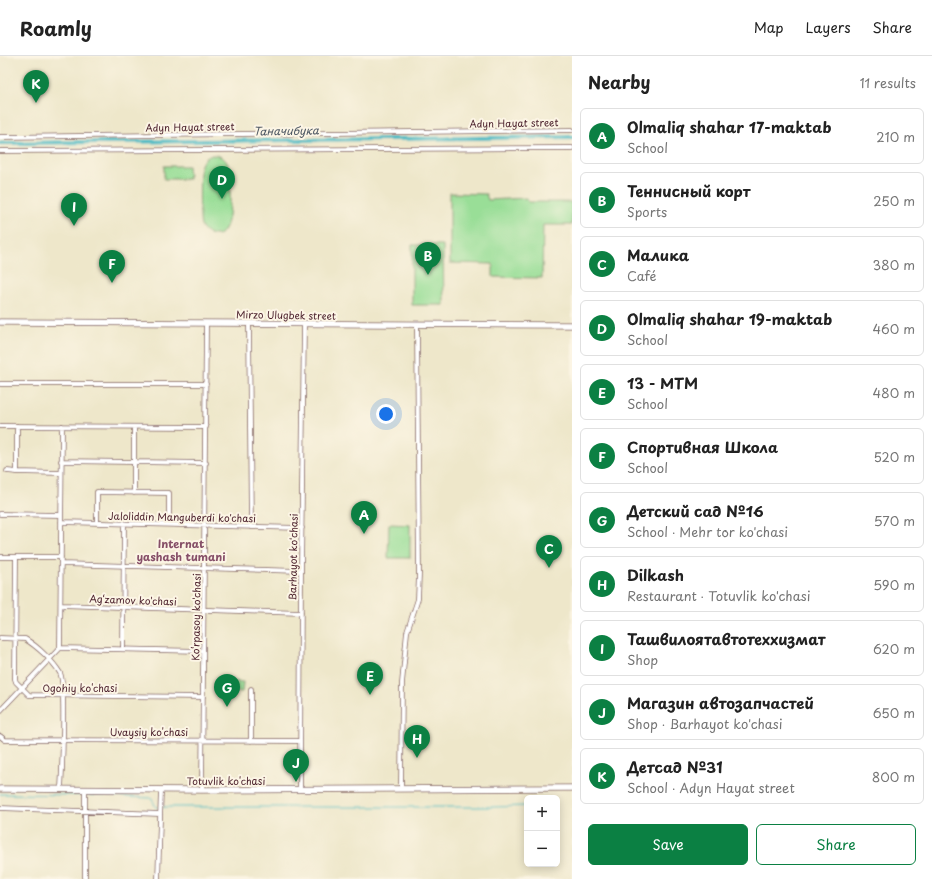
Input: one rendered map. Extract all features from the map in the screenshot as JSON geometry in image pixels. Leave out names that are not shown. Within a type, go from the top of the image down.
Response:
[{"type":"main road","name":"Mirzo Ulugbek street","points":[[0,322],[417,326],[572,325]]},
{"type":"main road","name":"Totuvlik ko'chasi","points":[[0,789],[61,789],[85,791],[572,788]]},
{"type":"street","name":"Adyn Hayat street","points":[[0,137],[572,130]]},
{"type":"street","points":[[0,151],[572,148]]},
{"type":"street","name":"Ko‘rpasoy ko'chasi","points":[[202,790],[206,324]]},
{"type":"street","points":[[249,324],[250,527]]},
{"type":"street","name":"Barhayot ko'chasi","points":[[300,790],[304,324]]},
{"type":"street","points":[[401,788],[402,683],[407,632],[418,598],[419,574],[417,326]]},
{"type":"street","points":[[0,384],[206,384]]},
{"type":"street","points":[[0,426],[206,427]]},
{"type":"street","points":[[17,426],[17,472]]},
{"type":"street","points":[[0,711],[60,648],[62,426]]},
{"type":"street","points":[[134,427],[134,493]]},
{"type":"street","points":[[61,461],[206,463]]},
{"type":"street","points":[[7,471],[61,473]]},
{"type":"street","points":[[97,523],[98,492],[169,493],[169,523]]},
{"type":"street","points":[[0,514],[61,515]]},
{"type":"street","name":"Jaloliddin Manguberdi ko'chasi","points":[[61,522],[169,523],[302,528]]},
{"type":"street","points":[[123,649],[124,523]]},
{"type":"street","points":[[0,557],[61,557]]},
{"type":"street","points":[[16,557],[15,679],[22,688]]},
{"type":"street","points":[[61,564],[301,571]]},
{"type":"street","name":"Ag‘zamov ko'chasi","points":[[61,605],[301,613]]},
{"type":"street","points":[[0,638],[25,639],[29,641],[60,673],[62,695],[61,789]]},
{"type":"street","points":[[60,648],[203,651]]},
{"type":"street","name":"Ogohiy ko'chasi","points":[[22,688],[29,695],[203,697]]},
{"type":"street","points":[[251,689],[251,740]]},
{"type":"street","name":"Uvaysiy ko'chasi","points":[[0,736],[5,740],[300,741]]},
{"type":"street","points":[[158,879],[161,790]]},
{"type":"street","points":[[85,791],[85,879]]},
{"type":"street","points":[[0,808],[85,812],[160,812]]},
{"type":"green space","points":[[212,155],[223,158],[227,162],[229,168],[230,210],[228,221],[224,230],[219,235],[210,234],[207,232],[201,226],[200,222],[200,169],[205,158]]},
{"type":"green space","points":[[164,166],[188,166],[189,179],[164,179]]},
{"type":"green space","points":[[450,193],[486,194],[488,200],[527,198],[528,202],[572,202],[572,225],[543,225],[542,278],[493,277],[493,264],[450,263]]},
{"type":"green space","points":[[412,245],[443,245],[444,305],[412,305]]},
{"type":"green space","points":[[389,524],[410,525],[410,558],[388,558]]},
{"type":"green space","points":[[218,681],[243,682],[242,692],[218,691]]},
{"type":"waterway","name":"Таначибука","points":[[0,143],[572,137]]},
{"type":"waterway","points":[[0,794],[83,795]]},
{"type":"waterway","points":[[87,795],[151,798],[156,807],[158,807]]},
{"type":"waterway","points":[[162,807],[524,806]]},
{"type":"place","name":"Детсад №31","points":[[36,103]]},
{"type":"place","name":"Olmaliq shahar 19-maktab","points":[[222,199]]},
{"type":"place","name":"Ташвилоятавтотеххизмат","points":[[74,226]]},
{"type":"place","name":"Теннисный корт","points":[[428,275]]},
{"type":"place","name":"Спортивная Школа","points":[[112,283]]},
{"type":"place","name":"Olmaliq shahar 17-maktab","points":[[364,534]]},
{"type":"place","name":"Малика","points":[[549,568]]},
{"type":"place","name":"13 - MTM","points":[[370,695]]},
{"type":"place","name":"Детский сад №16","points":[[227,707]]},
{"type":"place","name":"Dilkash","points":[[417,758]]},
{"type":"place","name":"Магазин автозапчастей","points":[[296,782]]},
{"type":"district","name":"Internat yashash tumani","points":[[181,550]]}]
